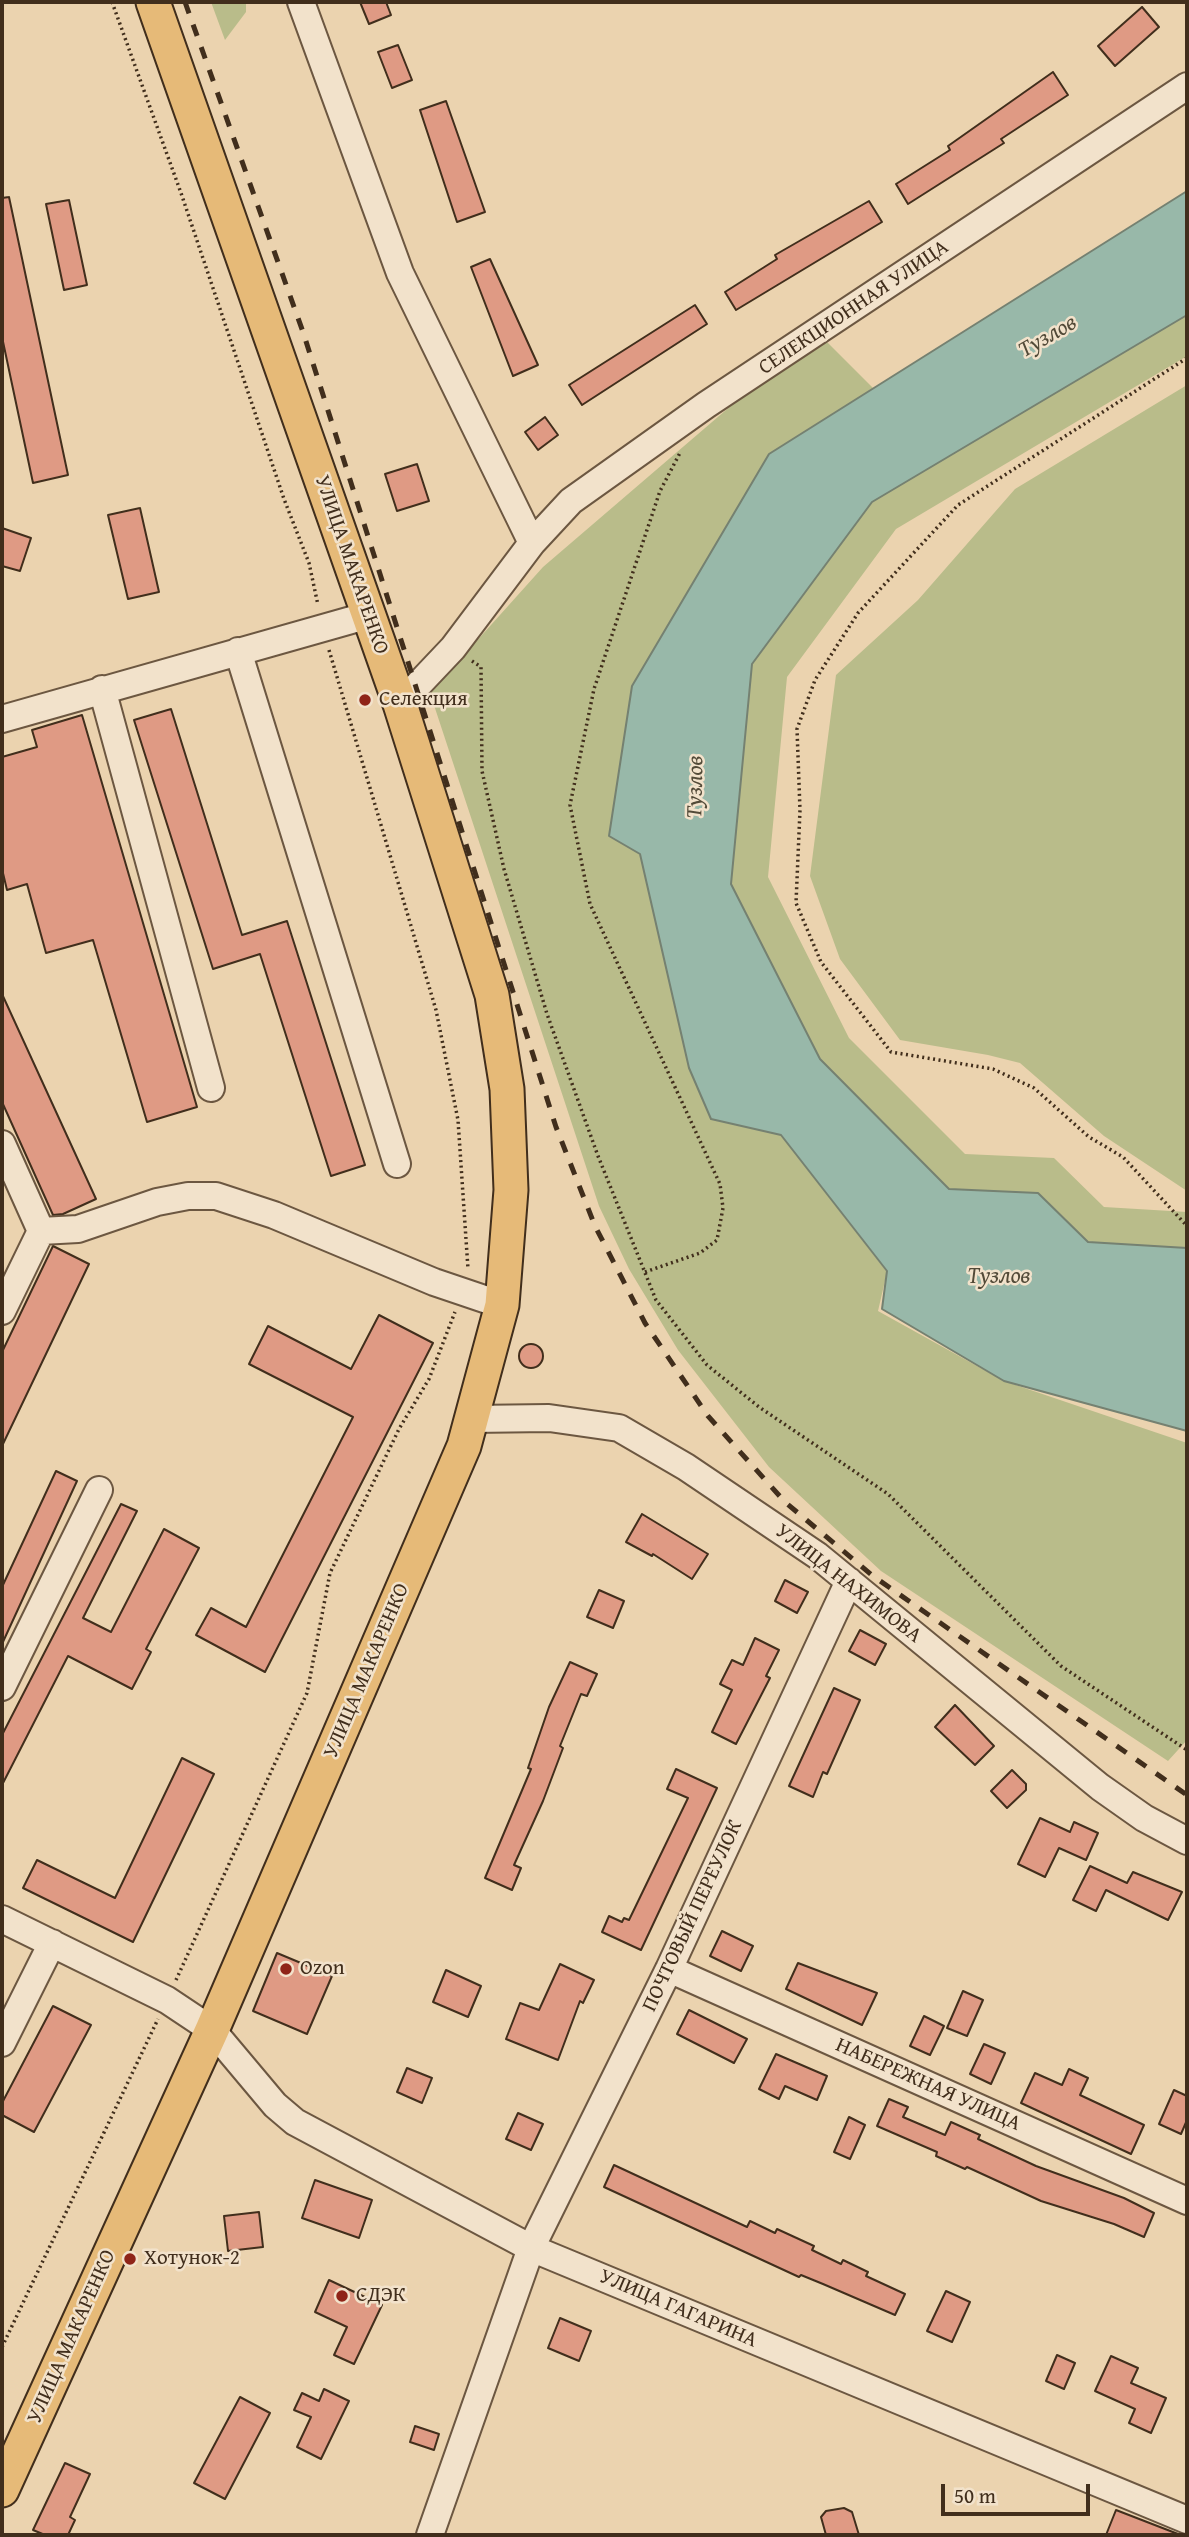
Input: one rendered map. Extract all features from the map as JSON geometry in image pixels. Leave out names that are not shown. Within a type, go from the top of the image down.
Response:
[{"type":"main road","name":"УЛИЦА МАКАРЕНКО","points":[[2,2490],[212,2030],[464,1446],[502,1305],[511,1190],[507,1089],[492,995],[400,704],[153,2]]},
{"type":"street","points":[[301,2],[400,274],[532,543]]},
{"type":"street","name":"СЕЛЕКЦИОННАЯ УЛИЦА","points":[[400,704],[453,648],[532,543],[571,501],[706,405],[1187,86]]},
{"type":"street","points":[[2,719],[369,615]]},
{"type":"street","points":[[238,651],[397,1164]]},
{"type":"street","points":[[102,689],[211,1088]]},
{"type":"street","points":[[2,1144],[41,1231]]},
{"type":"street","points":[[41,1231],[78,1229],[156,1202],[188,1196],[216,1196],[274,1214],[463,1292],[502,1305]]},
{"type":"street","points":[[2,1311],[41,1231]]},
{"type":"street","name":"УЛИЦА НАХИМОВА","points":[[471,1419],[549,1418],[619,1428],[708,1482],[818,1556],[1100,1787],[1144,1818],[1187,1841]]},
{"type":"street","points":[[2,1687],[99,1490]]},
{"type":"street","name":"ПОЧТОВЫЙ ПЕРЕУЛОК","points":[[430,2535],[531,2248],[670,1969],[849,1581]]},
{"type":"street","points":[[2,1919],[167,2000],[212,2030]]},
{"type":"street","points":[[2,2043],[52,1943]]},
{"type":"street","name":"НАБЕРЕЖНАЯ УЛИЦА","points":[[670,1969],[1187,2201]]},
{"type":"street","name":"УЛИЦА ГАГАРИНА","points":[[212,2030],[275,2105],[295,2122],[531,2248],[1187,2520]]},
{"type":"path","points":[[2,2347],[167,2000],[307,1693],[330,1573],[399,1429],[429,1378],[468,1280],[458,1121],[436,1010],[323,627],[309,563],[284,499],[181,193],[112,2]]},
{"type":"path","points":[[1187,358],[958,505],[858,613],[815,680],[796,729],[800,810],[796,903],[821,962],[891,1052],[993,1069],[1034,1088],[1089,1137],[1123,1157],[1187,1226]]},
{"type":"path","points":[[645,1272],[700,1253],[717,1240],[723,1208],[720,1184],[590,904],[570,805],[594,689],[660,491],[683,448]]},
{"type":"path","points":[[453,648],[481,667],[482,771],[503,869],[547,1014],[598,1156],[656,1300],[707,1365],[759,1407],[888,1494],[1061,1666],[1187,1750]]},
{"type":"green space","points":[[211,2],[246,2],[246,12],[225,40]]},
{"type":"green space","points":[[1187,315],[1187,356],[896,529],[787,677],[768,877],[849,1038],[965,1154],[1054,1158],[1104,1207],[1187,1212],[1187,1248],[1088,1242],[1038,1193],[949,1189],[820,1060],[731,884],[752,664],[872,502]]},
{"type":"green space","points":[[825,340],[875,390],[769,454],[640,854],[689,1068],[711,1119],[781,1135],[887,1272],[878,1311],[1004,1381],[1187,1443],[1187,1740],[1168,1761],[881,1571],[769,1467],[678,1350],[629,1269],[599,1206],[430,693],[543,567],[740,398]]},
{"type":"green space","points":[[1187,385],[1187,1191],[1104,1136],[1020,1063],[900,1040],[840,959],[810,876],[836,675],[918,600],[1015,489]]},
{"type":"water","name":"Тузлов","points":[[1187,191],[1187,315],[872,502],[752,664],[731,884],[820,1059],[949,1189],[1038,1193],[1088,1242],[1187,1248],[1187,1431],[1004,1381],[882,1309],[887,1271],[781,1135],[711,1119],[689,1068],[640,854],[609,836],[632,686],[769,454]]},
{"type":"building","points":[[360,2],[386,2],[391,15],[369,24]]},
{"type":"building","points":[[1142,7],[1159,27],[1115,66],[1098,46]]},
{"type":"building","points":[[398,45],[412,80],[392,88],[378,52]]},
{"type":"building","points":[[1053,72],[1068,95],[1001,139],[1004,143],[908,204],[896,184],[950,150],[948,146]]},
{"type":"building","points":[[446,101],[485,212],[457,222],[420,110]]},
{"type":"building","points":[[9,197],[68,475],[33,483],[2,337],[2,198]]},
{"type":"building","points":[[69,200],[87,285],[64,290],[46,204]]},
{"type":"building","points":[[869,201],[882,222],[736,310],[725,292],[777,259],[775,255]]},
{"type":"building","points":[[490,259],[538,365],[513,376],[471,267]]},
{"type":"building","points":[[695,305],[707,324],[582,405],[569,385]]},
{"type":"building","points":[[545,417],[558,435],[538,450],[525,432]]},
{"type":"building","points":[[417,464],[429,501],[397,511],[385,474]]},
{"type":"building","points":[[140,508],[159,592],[128,599],[108,515]]},
{"type":"building","points":[[2,528],[31,538],[20,571],[2,566]]},
{"type":"building","points":[[171,709],[242,935],[287,921],[365,1165],[331,1176],[260,954],[213,969],[134,720]]},
{"type":"building","points":[[82,715],[197,1107],[147,1122],[93,940],[46,953],[27,884],[7,890],[2,869],[2,757],[37,747],[32,730]]},
{"type":"building","points":[[2,994],[96,1199],[63,1214],[53,1215],[2,1102]]},
{"type":"building","points":[[53,1246],[89,1264],[2,1446],[2,1352]]},
{"type":"building","points":[[379,1315],[433,1343],[265,1672],[196,1635],[211,1608],[246,1627],[353,1417],[249,1364],[268,1326],[351,1369]]},
{"type":"building","points":[[531,1344],[539,1348],[543,1356],[539,1364],[531,1368],[523,1364],[519,1356],[523,1348]]},
{"type":"building","points":[[56,1471],[77,1481],[2,1644],[2,1587]]},
{"type":"building","points":[[121,1504],[137,1511],[83,1618],[111,1632],[164,1529],[199,1548],[146,1649],[151,1652],[132,1689],[68,1656],[2,1785],[2,1735]]},
{"type":"building","points":[[642,1514],[708,1554],[692,1579],[653,1554],[652,1556],[626,1542]]},
{"type":"building","points":[[785,1580],[808,1592],[797,1613],[775,1601]]},
{"type":"building","points":[[599,1590],[624,1601],[613,1628],[587,1617]]},
{"type":"building","points":[[860,1630],[886,1644],[875,1665],[849,1651]]},
{"type":"building","points":[[755,1638],[779,1650],[766,1676],[770,1678],[736,1744],[712,1732],[732,1690],[720,1684],[732,1660],[743,1665]]},
{"type":"building","points":[[570,1662],[597,1674],[587,1696],[581,1694],[560,1746],[563,1748],[543,1801],[514,1865],[521,1868],[512,1890],[485,1878],[531,1769],[528,1768],[549,1707]]},
{"type":"building","points":[[834,1688],[860,1700],[827,1774],[823,1772],[813,1797],[789,1786]]},
{"type":"building","points":[[955,1705],[994,1746],[975,1765],[935,1727]]},
{"type":"building","points":[[182,1758],[214,1774],[133,1942],[23,1888],[37,1860],[115,1898]]},
{"type":"building","points":[[676,1769],[717,1788],[641,1950],[602,1932],[609,1916],[622,1922],[624,1918],[629,1920],[688,1798],[667,1789]]},
{"type":"building","points":[[1012,1770],[1026,1784],[1026,1790],[1007,1808],[991,1791]]},
{"type":"building","points":[[1040,1818],[1070,1832],[1074,1822],[1098,1833],[1086,1860],[1059,1848],[1045,1877],[1018,1864]]},
{"type":"building","points":[[1090,1866],[1127,1883],[1133,1872],[1182,1892],[1168,1920],[1106,1890],[1096,1911],[1073,1900]]},
{"type":"building","points":[[722,1931],[753,1946],[741,1971],[710,1956]]},
{"type":"building","points":[[277,1953],[332,1976],[307,2034],[253,2011]]},
{"type":"building","points":[[798,1963],[877,1993],[862,2025],[786,1989]]},
{"type":"building","points":[[560,1964],[594,1980],[583,2003],[580,2001],[558,2060],[506,2039],[520,2003],[539,2010]]},
{"type":"building","points":[[446,1970],[481,1986],[468,2017],[433,2002]]},
{"type":"building","points":[[963,1991],[983,2000],[967,2036],[947,2028]]},
{"type":"building","points":[[53,2006],[91,2025],[34,2132],[2,2115],[2,2103]]},
{"type":"building","points":[[689,2010],[747,2039],[734,2063],[677,2034]]},
{"type":"building","points":[[924,2016],[944,2026],[930,2055],[910,2046]]},
{"type":"building","points":[[984,2044],[1005,2053],[991,2084],[970,2074]]},
{"type":"building","points":[[776,2054],[827,2076],[817,2100],[785,2086],[779,2099],[759,2089]]},
{"type":"building","points":[[407,2068],[432,2078],[422,2103],[397,2092]]},
{"type":"building","points":[[1069,2069],[1088,2078],[1080,2095],[1144,2125],[1131,2154],[1021,2103],[1035,2073],[1062,2085]]},
{"type":"building","points":[[1174,2090],[1187,2096],[1187,2120],[1181,2134],[1159,2124]]},
{"type":"building","points":[[889,2099],[908,2107],[903,2117],[945,2135],[951,2122],[980,2135],[978,2139],[1036,2166],[1124,2198],[1154,2213],[1144,2237],[1114,2224],[1041,2201],[967,2167],[965,2169],[936,2156],[937,2152],[877,2126]]},
{"type":"building","points":[[518,2113],[543,2124],[531,2150],[506,2139]]},
{"type":"building","points":[[849,2117],[865,2125],[850,2159],[834,2152]]},
{"type":"building","points":[[614,2165],[747,2227],[750,2221],[775,2233],[777,2229],[814,2246],[812,2250],[841,2264],[843,2260],[868,2272],[866,2276],[905,2294],[895,2315],[801,2275],[799,2277],[604,2187]]},
{"type":"building","points":[[315,2180],[372,2200],[359,2238],[302,2218]]},
{"type":"building","points":[[259,2212],[263,2247],[228,2251],[224,2216]]},
{"type":"building","points":[[329,2280],[382,2305],[354,2364],[334,2355],[347,2327],[315,2312]]},
{"type":"building","points":[[946,2291],[970,2302],[952,2342],[927,2331]]},
{"type":"building","points":[[560,2318],[591,2331],[579,2361],[548,2348]]},
{"type":"building","points":[[1057,2355],[1075,2363],[1064,2389],[1046,2381]]},
{"type":"building","points":[[1111,2356],[1138,2368],[1131,2383],[1166,2398],[1151,2433],[1129,2423],[1135,2409],[1095,2391]]},
{"type":"building","points":[[324,2389],[349,2401],[321,2459],[297,2447],[311,2417],[294,2410],[302,2393],[319,2401]]},
{"type":"building","points":[[240,2397],[270,2413],[225,2499],[194,2483]]},
{"type":"building","points":[[415,2426],[439,2434],[434,2450],[410,2442]]},
{"type":"building","points":[[65,2463],[90,2474],[70,2517],[75,2520],[68,2535],[45,2535],[33,2530]]},
{"type":"building","points":[[844,2508],[852,2512],[859,2535],[826,2535],[821,2517],[826,2511]]},
{"type":"building","points":[[1116,2510],[1178,2534],[1178,2535],[1106,2535]]},
{"type":"railway","points":[[185,2],[303,332],[556,1127],[595,1226],[645,1323],[708,1416],[785,1502],[873,1576],[1187,1795]]},
{"type":"place","name":"Селекция","points":[[365,700]]},
{"type":"place","name":"Ozon","points":[[286,1969]]},
{"type":"place","name":"Хотунок-2","points":[[130,2259]]},
{"type":"place","name":"СДЭК","points":[[342,2296]]}]
